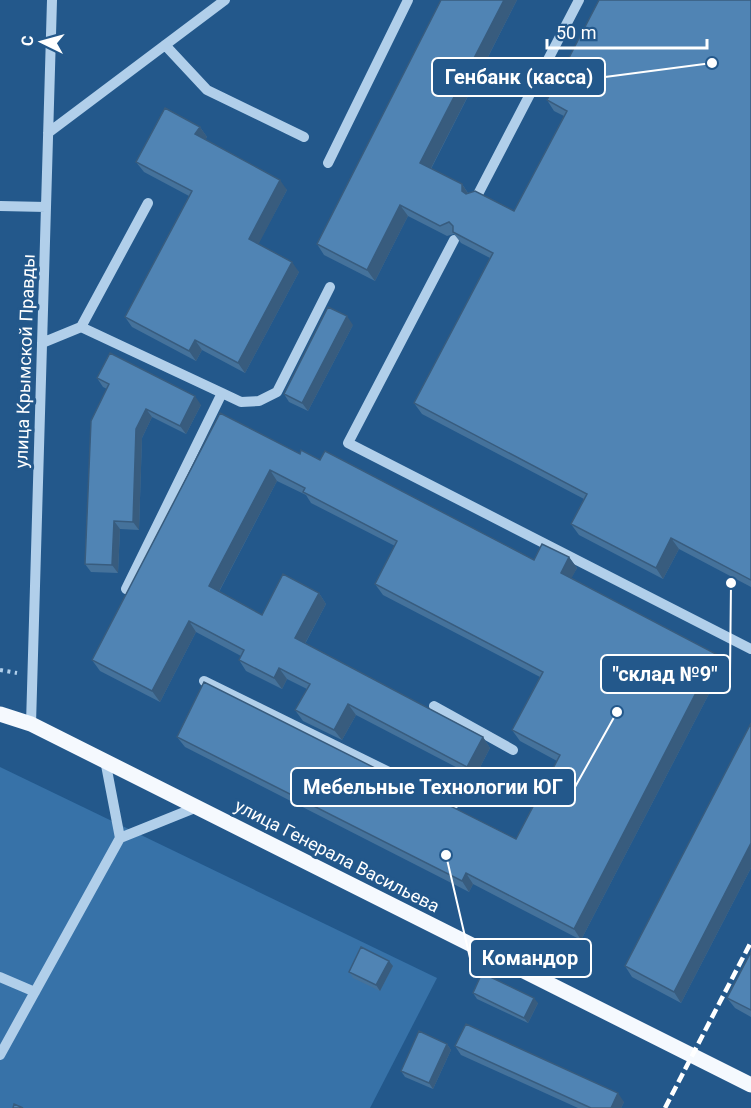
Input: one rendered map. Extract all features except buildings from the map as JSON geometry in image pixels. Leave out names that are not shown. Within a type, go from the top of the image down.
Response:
[{"type":"main road","name":"улица Генерала Васильева","points":[[0,714],[31,724],[751,1085]]},
{"type":"street","name":"улица Крымской Правды","points":[[31,724],[52,0]]},
{"type":"street","points":[[48,133],[225,0]]},
{"type":"street","points":[[328,163],[408,0]]},
{"type":"street","points":[[476,198],[579,0]]},
{"type":"street","points":[[165,45],[207,90],[304,137]]},
{"type":"street","points":[[42,343],[81,327],[148,203]]},
{"type":"street","points":[[0,206],[46,207]]},
{"type":"street","points":[[454,240],[348,443],[751,649]]},
{"type":"street","points":[[81,327],[241,402],[259,401],[277,392],[330,287]]},
{"type":"street","points":[[126,589],[222,393]]},
{"type":"street","points":[[204,681],[454,804]]},
{"type":"street","points":[[434,706],[513,750]]},
{"type":"street","points":[[106,765],[120,838]]},
{"type":"street","points":[[0,1055],[120,838],[197,807]]},
{"type":"street","points":[[0,977],[35,992]]},
{"type":"shaded area","points":[[0,767],[437,978],[370,1108],[0,1108]]},
{"type":"railway","points":[[665,1108],[751,942]]},
{"type":"place","name":"Генбанк (касса)","points":[[712,63]]},
{"type":"place","name":"\"склад №9\"","points":[[731,583]]},
{"type":"place","name":"Мебельные Технологии ЮГ","points":[[617,712]]},
{"type":"place","name":"Командор","points":[[446,855]]}]
